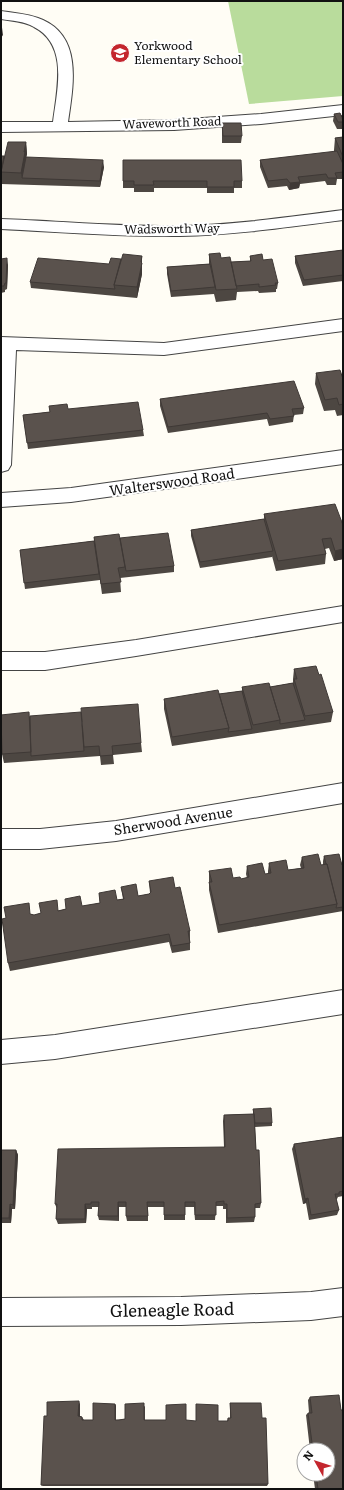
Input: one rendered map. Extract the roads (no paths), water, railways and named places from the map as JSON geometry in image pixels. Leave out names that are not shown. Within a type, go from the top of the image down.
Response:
[{"type":"street","points":[[1,15],[22,18],[40,23],[51,30],[61,44],[67,73],[60,126]]},
{"type":"street","name":"Waveworth Road","points":[[1,127],[174,125],[261,119],[343,110]]},
{"type":"street","name":"Wadsworth Way","points":[[1,224],[53,225],[106,230],[180,231],[235,228],[343,215]]},
{"type":"street","points":[[1,465],[4,343],[164,349],[343,325]]},
{"type":"street","name":"Walterswood Road","points":[[1,500],[78,494],[343,457]]},
{"type":"street","points":[[1,661],[52,660],[144,647],[343,614]]},
{"type":"street","name":"Sherwood Avenue","points":[[1,840],[40,839],[116,831],[343,793]]},
{"type":"street","points":[[1,1052],[55,1047],[343,1002]]},
{"type":"street","name":"Gleneagle Road","points":[[1,1312],[181,1311],[312,1306],[343,1302]]},
{"type":"place","name":"Yorkwood Elementary School","points":[[120,53]]}]
